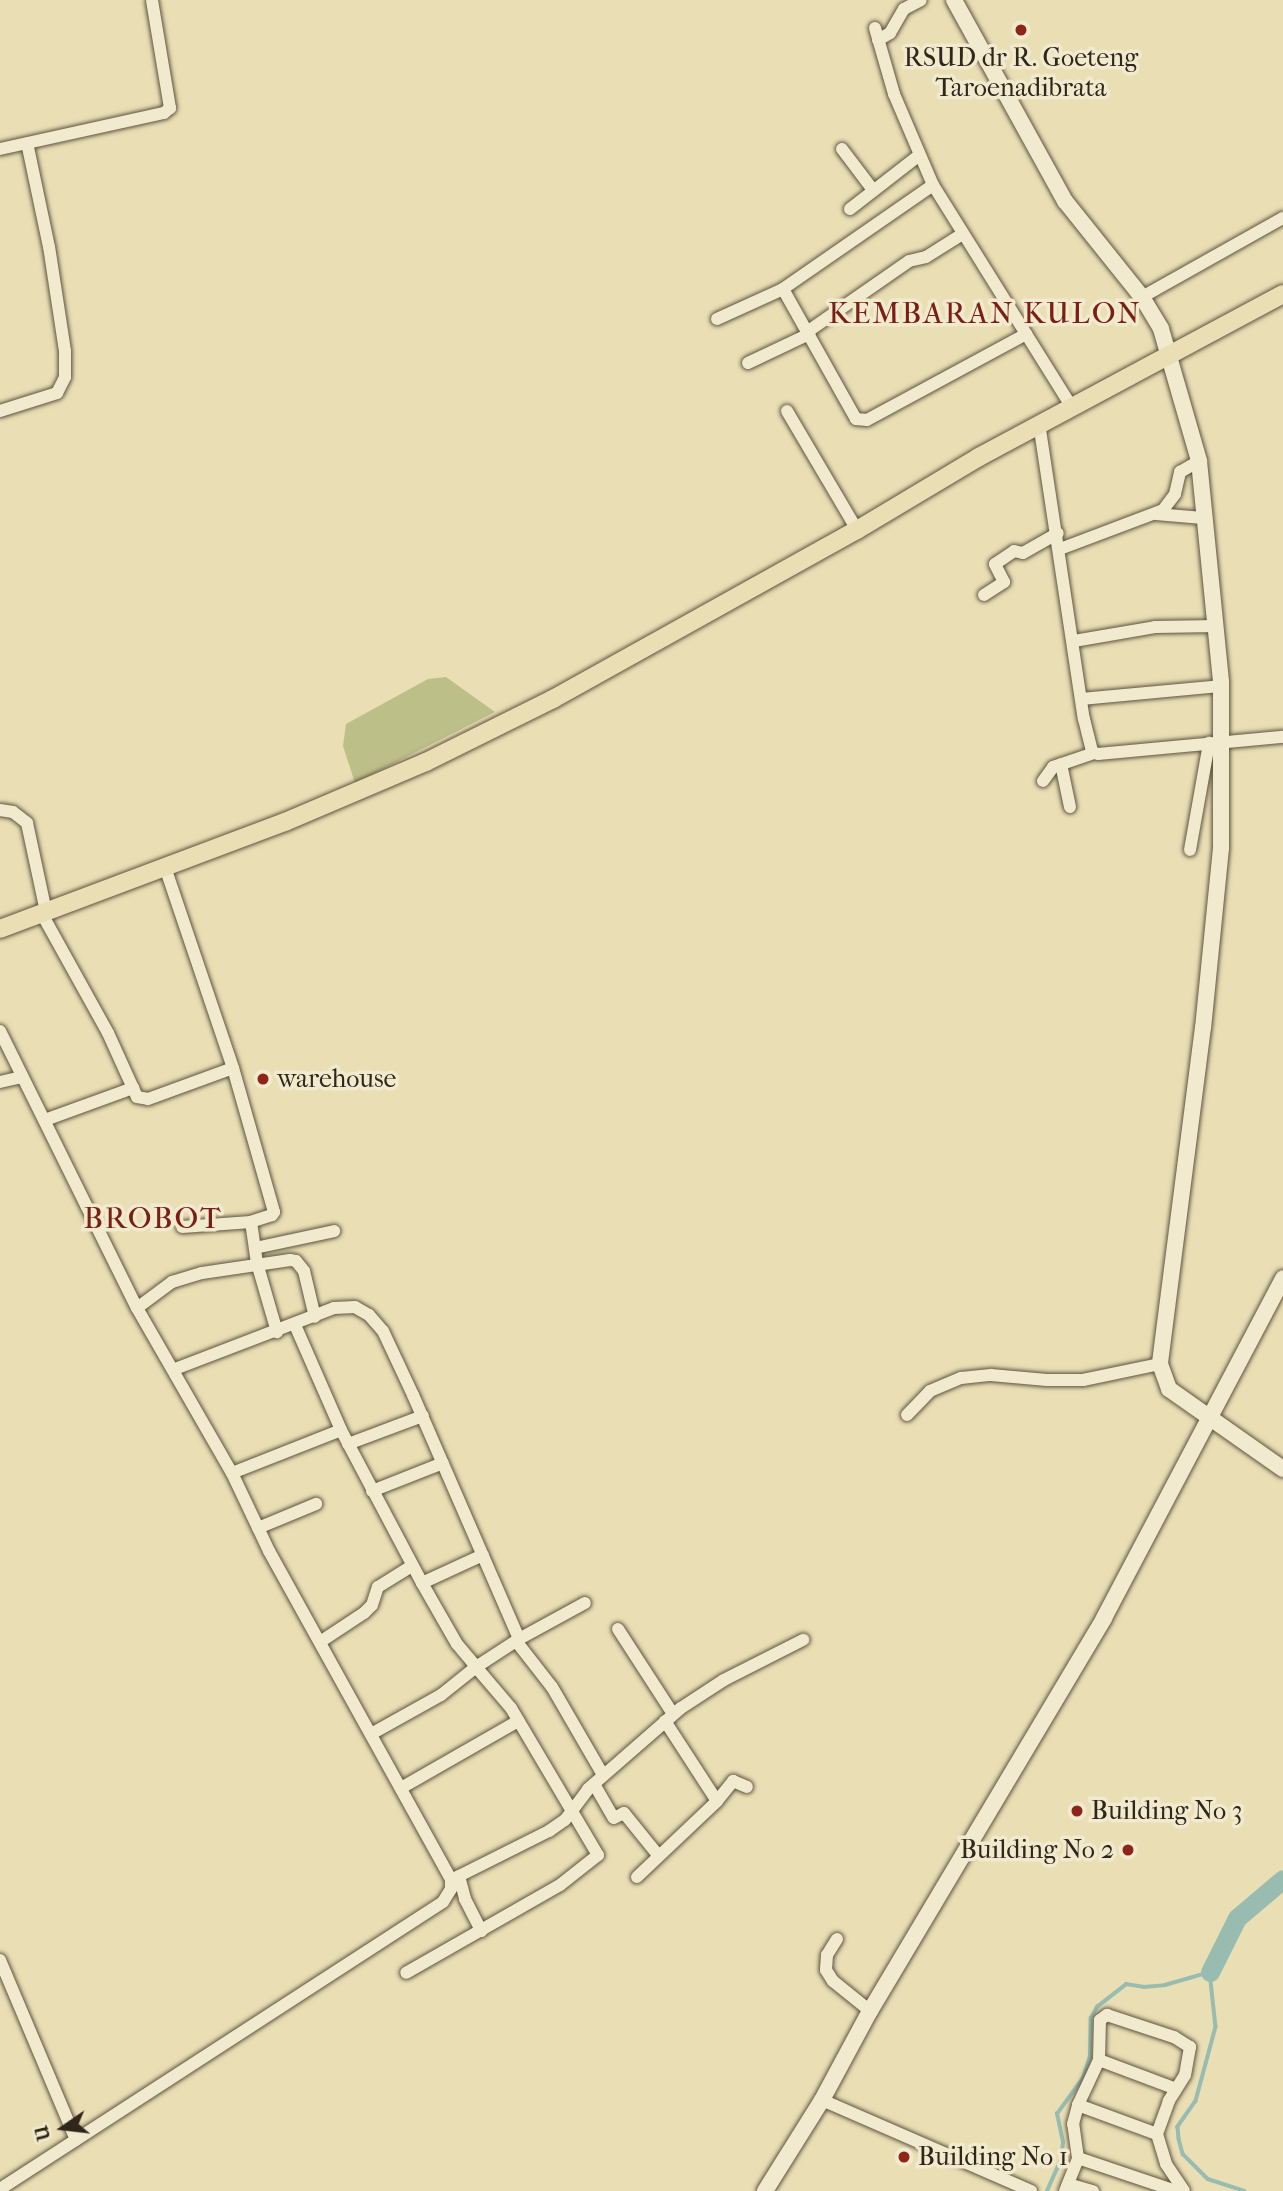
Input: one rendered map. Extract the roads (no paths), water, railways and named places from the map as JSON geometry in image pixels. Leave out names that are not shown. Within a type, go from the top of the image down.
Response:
[{"type":"main road","points":[[0,929],[296,818],[438,756],[553,699],[857,530],[1071,406],[1283,294]]},
{"type":"street","points":[[0,149],[164,113],[170,108],[152,0]]},
{"type":"street","points":[[921,0],[904,9],[890,33],[877,34],[894,94],[918,156],[961,235],[1071,406]]},
{"type":"street","points":[[954,0],[1065,201],[1142,297],[1161,329],[1199,461],[1222,686],[1216,743],[1190,850]]},
{"type":"street","points":[[0,411],[57,393],[65,377],[65,351],[49,247],[27,143]]},
{"type":"street","points":[[842,149],[873,190]]},
{"type":"street","points":[[850,209],[918,156]]},
{"type":"street","points":[[717,319],[783,289],[933,185]]},
{"type":"street","points":[[1142,297],[1283,218]]},
{"type":"street","points":[[748,363],[808,333],[909,261],[926,257],[961,235]]},
{"type":"street","points":[[783,289],[856,419],[861,422],[1026,334]]},
{"type":"street","points":[[787,411],[857,530]]},
{"type":"street","points":[[1039,424],[1058,533],[1081,699],[1089,745],[1094,753]]},
{"type":"street","points":[[1060,549],[1156,514],[1169,504],[1180,472],[1199,461]]},
{"type":"street","points":[[1156,514],[1203,518]]},
{"type":"street","points":[[984,595],[1004,582],[995,564],[1014,551],[1023,553],[1058,533]]},
{"type":"street","points":[[1074,640],[1155,627],[1217,626]]},
{"type":"street","points":[[1081,699],[1222,686]]},
{"type":"street","points":[[1043,781],[1048,769],[1094,753],[1283,737]]},
{"type":"street","points":[[1216,743],[1221,848],[1212,944],[1160,1364],[1169,1389],[1283,1469]]},
{"type":"street","points":[[1061,764],[1070,807]]},
{"type":"street","points":[[0,810],[13,812],[27,823],[44,913],[108,1033],[137,1097],[148,1099],[233,1068]]},
{"type":"street","points":[[164,867],[233,1068],[274,1212],[251,1222],[183,1227]]},
{"type":"street","points":[[0,1031],[138,1308],[175,1369],[320,1642],[401,1788],[455,1878],[481,1931]]},
{"type":"street","points":[[0,1082],[22,1077]]},
{"type":"street","points":[[45,1120],[133,1088]]},
{"type":"street","points":[[251,1222],[257,1263],[277,1332]]},
{"type":"street","points":[[255,1248],[334,1231]]},
{"type":"street","points":[[138,1308],[172,1282],[202,1273],[290,1260],[300,1265],[315,1317]]},
{"type":"street","points":[[765,2191],[822,2100],[870,2011],[1104,1618],[1283,1278]]},
{"type":"street","points":[[175,1369],[346,1306],[369,1315],[383,1331],[423,1416],[517,1640],[552,1686],[599,1780],[614,1818],[624,1814],[658,1856]]},
{"type":"street","points":[[295,1325],[341,1430],[412,1566],[457,1644],[518,1721],[571,1812],[597,1850],[596,1859],[560,1885],[406,1973]]},
{"type":"street","points":[[906,1415],[930,1391],[961,1378],[991,1375],[1083,1380],[1160,1364]]},
{"type":"street","points":[[348,1444],[423,1416]]},
{"type":"street","points":[[232,1473],[341,1430]]},
{"type":"street","points":[[372,1491],[443,1463]]},
{"type":"street","points":[[258,1528],[316,1504]]},
{"type":"street","points":[[422,1583],[483,1555]]},
{"type":"street","points":[[320,1642],[364,1613],[372,1605],[378,1587],[412,1566]]},
{"type":"street","points":[[371,1734],[441,1695],[476,1667],[517,1640],[584,1603]]},
{"type":"street","points":[[618,1629],[717,1801]]},
{"type":"street","points":[[0,2189],[443,1902],[450,1895],[455,1878],[549,1831],[571,1812],[599,1780],[669,1718],[724,1680],[803,1640]]},
{"type":"street","points":[[401,1788],[518,1721]]},
{"type":"street","points":[[636,1877],[717,1801],[734,1780],[747,1787]]},
{"type":"street","points":[[837,1939],[827,1955],[826,1970],[833,1981],[870,2011]]},
{"type":"street","points":[[0,1960],[76,2140]]},
{"type":"street","points":[[1093,2191],[1066,2187],[1078,2158],[1073,2133],[1078,2105],[1099,2060],[1102,2016],[1119,2016],[1174,2037],[1190,2047],[1185,2075],[1176,2089],[1157,2134],[1166,2164],[1184,2191]]},
{"type":"street","points":[[1099,2060],[1176,2089]]},
{"type":"street","points":[[822,2100],[1031,2191]]},
{"type":"street","points":[[1078,2105],[1157,2134]]},
{"type":"street","points":[[1078,2158],[1176,2191]]},
{"type":"waterway","points":[[1210,1972],[1237,1918],[1283,1879]]},
{"type":"waterway","points":[[1047,2191],[1061,2159],[1063,2142],[1057,2114],[1083,2078],[1090,2057],[1091,2018],[1097,2007],[1126,1984],[1144,1987],[1165,1985],[1210,1972],[1216,2027],[1196,2101],[1178,2127],[1179,2139],[1183,2154],[1208,2179],[1244,2191]]},
{"type":"place","name":"RSUD dr R. Goeteng Taroenadibrata","points":[[1021,30]]},
{"type":"place","name":"warehouse","points":[[263,1079]]},
{"type":"place","name":"Building No 3","points":[[1077,1811]]},
{"type":"place","name":"Building No 2","points":[[1128,1850]]},
{"type":"place","name":"Building No 1","points":[[904,2157]]},
{"type":"district","name":"KEMBARAN KULON","points":[[985,314]]},
{"type":"district","name":"BROBOT","points":[[153,1219]]}]
